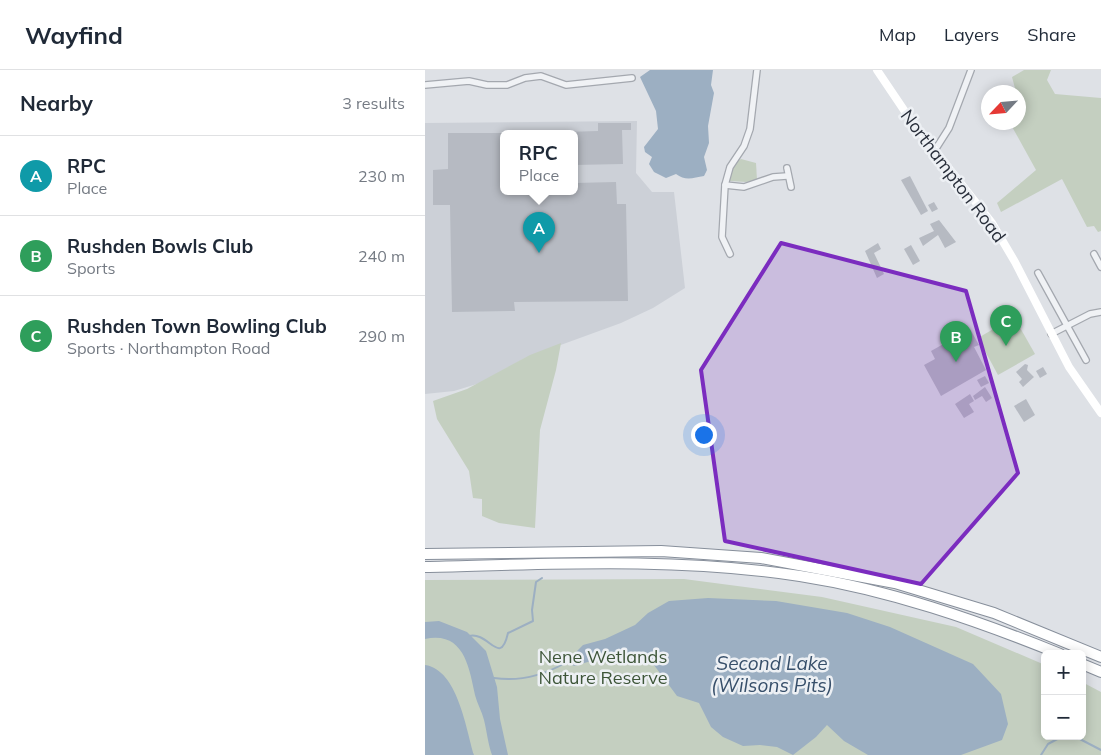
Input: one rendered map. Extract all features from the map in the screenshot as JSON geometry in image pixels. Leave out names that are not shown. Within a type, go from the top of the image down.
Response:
[{"type":"highway","points":[[425,554],[661,551],[761,558],[895,584],[994,613],[1101,657]]},
{"type":"highway","points":[[425,567],[637,564],[721,567],[800,576],[895,596],[987,624],[1050,650]]},
{"type":"highway","points":[[1086,666],[1101,672]]},
{"type":"main road","name":"Northampton Road","points":[[877,70],[901,107],[1000,236],[1069,367],[1101,413]]},
{"type":"street","points":[[541,76],[544,70]]},
{"type":"street","points":[[730,254],[722,237],[725,186],[730,166],[744,146],[750,129],[757,70]]},
{"type":"street","points":[[935,150],[949,128],[971,70]]},
{"type":"street","points":[[425,85],[469,81],[487,85],[507,85],[525,78],[541,76],[566,85],[632,78]]},
{"type":"street","points":[[787,168],[787,176],[791,188]]},
{"type":"street","points":[[725,186],[744,187],[773,178],[787,176]]},
{"type":"street","points":[[1094,254],[1101,267]]},
{"type":"street","points":[[1038,273],[1085,360]]},
{"type":"street","points":[[1051,334],[1090,314],[1101,312]]},
{"type":"highlighted area","points":[[781,243],[966,291],[1018,473],[921,584],[725,541],[701,370]]},
{"type":"shaded area","points":[[637,121],[636,173],[652,192],[674,192],[685,288],[653,308],[621,323],[525,358],[480,383],[454,391],[425,394],[425,123]]},
{"type":"green space","points":[[1024,70],[1051,70],[1047,80],[1055,94],[1101,98],[1101,231],[1098,232],[1094,226],[1087,227],[1062,179],[1001,212],[997,203],[1036,170],[1014,130],[1026,130],[1026,85],[1014,85],[1012,77]]},
{"type":"green space","points":[[741,159],[756,163],[757,180],[746,182],[730,181],[732,169]]},
{"type":"green space","points":[[1014,317],[1035,354],[998,375],[978,338]]},
{"type":"green space","points":[[561,343],[540,430],[535,528],[499,523],[482,516],[482,499],[473,498],[469,471],[437,419],[433,401],[467,389],[530,355]]},
{"type":"green space","name":"Nene Wetlands Nature Reserve","points":[[684,579],[822,597],[956,627],[1041,663],[1041,740],[1086,740],[1086,684],[1101,692],[1101,755],[425,755],[425,580]]},
{"type":"water","points":[[650,70],[713,70],[711,85],[714,93],[708,126],[709,143],[704,157],[707,170],[704,176],[686,178],[676,174],[666,178],[654,172],[649,164],[652,157],[645,152],[644,147],[658,129],[656,111],[640,77]]},
{"type":"water","name":"Second Lake (Wilsons Pits)","points":[[708,598],[776,601],[847,613],[890,627],[973,664],[1001,694],[1008,724],[1002,740],[961,755],[868,755],[844,741],[827,725],[816,737],[793,755],[777,747],[743,746],[723,737],[711,727],[699,703],[677,696],[648,657],[611,657],[575,666],[565,663],[583,645],[605,639],[635,625],[648,613],[669,601]]},
{"type":"water","points":[[439,621],[467,632],[486,651],[497,687],[500,719],[508,755],[492,755],[470,673],[462,654],[448,640],[438,638],[425,639],[425,622]]},
{"type":"water","points":[[425,665],[436,669],[453,689],[464,716],[474,755],[425,755]]},
{"type":"building","points":[[598,123],[631,123],[631,130],[622,130],[623,164],[578,165],[578,132],[598,131]]},
{"type":"building","points":[[448,133],[500,133],[500,195],[578,195],[578,183],[616,182],[617,204],[626,204],[628,301],[514,302],[515,311],[452,312],[450,205],[433,205],[433,170],[448,169]]},
{"type":"building","points":[[910,176],[928,211],[921,215],[901,180]]},
{"type":"building","points":[[934,202],[938,209],[932,212],[928,205]]},
{"type":"building","points":[[939,220],[956,242],[945,248],[938,235],[923,246],[919,238],[934,231],[930,224]]},
{"type":"building","points":[[878,243],[881,249],[874,253],[884,274],[877,278],[865,251]]},
{"type":"building","points":[[911,245],[920,261],[913,265],[904,249]]},
{"type":"building","points":[[970,329],[979,345],[974,347],[986,370],[941,396],[924,365],[935,359],[931,351]]},
{"type":"building","points":[[1025,364],[1028,365],[1027,370],[1034,377],[1023,387],[1019,382],[1022,379],[1016,372]]},
{"type":"building","points":[[1043,367],[1047,374],[1040,378],[1036,371]]},
{"type":"building","points":[[985,376],[989,383],[981,387],[977,380]]},
{"type":"building","points":[[985,387],[992,398],[986,402],[982,396],[975,400],[973,396]]},
{"type":"building","points":[[970,394],[974,401],[969,404],[974,412],[964,418],[955,404]]},
{"type":"building","points":[[1026,399],[1035,415],[1024,422],[1014,406]]},
{"type":"waterway","points":[[469,636],[482,638],[493,646],[501,648],[505,643],[508,633],[533,621],[532,610],[536,582],[542,578]]},
{"type":"waterway","points":[[494,678],[513,679],[531,677],[565,663]]},
{"type":"waterway","points":[[1041,755],[1048,744],[1056,740]]},
{"type":"waterway","points":[[1082,740],[1101,750]]},
{"type":"place","name":"RPC","points":[[539,253]]},
{"type":"place","name":"Rushden Town Bowling Club","points":[[1006,346]]},
{"type":"place","name":"Rushden Bowls Club","points":[[956,362]]}]
